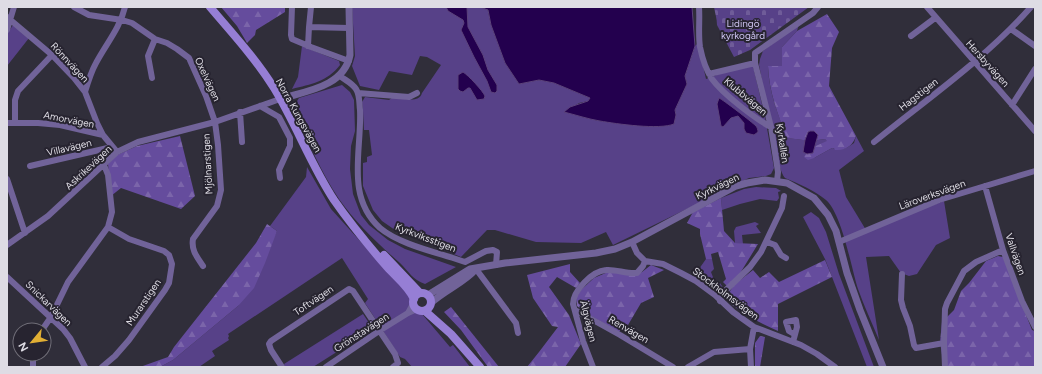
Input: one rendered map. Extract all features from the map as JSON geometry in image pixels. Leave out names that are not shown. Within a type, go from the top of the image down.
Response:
[{"type":"main road","name":"Norra Kungsvägen","points":[[210,7],[273,86],[326,186],[368,245],[390,271],[436,314],[451,334],[480,367]]},
{"type":"main road","name":"Norra Kungsvägen","points":[[422,301],[422,311],[425,311],[451,334]]},
{"type":"street","points":[[7,30],[9,18],[14,7]]},
{"type":"street","name":"Oxelvägen","points":[[74,7],[89,15],[132,23],[155,39],[167,43],[177,49],[188,58],[206,96],[215,122]]},
{"type":"street","points":[[85,92],[95,64],[122,20],[125,7]]},
{"type":"street","points":[[292,7],[291,35],[295,41],[349,61]]},
{"type":"street","points":[[308,46],[311,7]]},
{"type":"street","points":[[280,99],[328,84],[340,76],[349,61],[349,7]]},
{"type":"street","name":"Klubbvägen","points":[[699,7],[698,32],[700,47],[709,74],[715,83],[730,96],[760,121],[771,127]]},
{"type":"street","points":[[709,74],[755,63],[755,53],[813,13],[818,7]]},
{"type":"street","name":"Hersbyvägen","points":[[927,7],[1035,131]]},
{"type":"street","name":"Hagstigen","points":[[874,142],[974,62],[1011,29],[1031,7]]},
{"type":"street","name":"Rönnvägen","points":[[9,18],[52,55],[74,78],[85,92],[97,123],[112,147],[117,152]]},
{"type":"street","points":[[911,36],[935,18]]},
{"type":"street","points":[[309,27],[349,28]]},
{"type":"street","points":[[1011,29],[1035,46]]},
{"type":"street","points":[[152,78],[148,56],[155,39]]},
{"type":"street","points":[[15,123],[15,105],[18,91],[52,55]]},
{"type":"street","name":"Kyrkallén","points":[[755,63],[771,127],[778,172],[777,181]]},
{"type":"street","points":[[1012,105],[1035,69]]},
{"type":"street","points":[[340,76],[355,88],[358,93],[409,97],[416,94]]},
{"type":"street","name":"Kyrkviksstigen","points":[[358,93],[360,121],[357,155],[358,185],[361,197],[372,219],[380,228],[394,237],[465,262],[486,251],[493,250],[497,252],[496,265]]},
{"type":"street","name":"Askrikevägen","points":[[7,245],[48,216],[117,152],[138,142],[215,122],[280,99]]},
{"type":"street","points":[[260,106],[279,117],[290,138],[290,146],[279,170],[280,178]]},
{"type":"street","points":[[240,112],[242,142]]},
{"type":"street","name":"Mjölnarstigen","points":[[203,266],[192,245],[193,239],[217,206],[221,190],[215,122]]},
{"type":"street","name":"Amorvägen","points":[[7,123],[60,125],[104,135]]},
{"type":"street","name":"Villavägen","points":[[30,166],[112,147]]},
{"type":"street","points":[[48,322],[68,282],[108,227],[112,212],[108,175],[104,165]]},
{"type":"street","name":"Läroverksvägen","points":[[839,242],[933,202],[1035,171]]},
{"type":"street","points":[[7,179],[25,233]]},
{"type":"street","name":"Kyrkvägen","points":[[422,301],[439,296],[472,274],[476,269],[496,265],[596,254],[615,249],[632,242],[736,186],[758,181],[777,181],[787,183],[814,198],[828,215],[839,242],[843,260],[860,310],[883,367]]},
{"type":"street","name":"Vallvägen","points":[[984,186],[1003,250],[1022,301],[1035,327]]},
{"type":"street","points":[[720,301],[726,290],[755,262],[767,242],[782,208],[784,196]]},
{"type":"street","name":"Murarstigen","points":[[102,367],[115,356],[129,340],[156,303],[168,283],[172,264],[169,255],[164,251],[129,239],[108,227]]},
{"type":"street","points":[[632,242],[637,253],[645,261]]},
{"type":"street","points":[[767,242],[776,245],[782,255],[786,258]]},
{"type":"street","points":[[945,367],[945,310],[947,304],[964,271],[976,262],[1003,250]]},
{"type":"street","name":"Stockholmsvägen","points":[[645,261],[662,264],[696,281],[733,312],[754,327],[817,354],[835,367]]},
{"type":"street","name":"Älgvägen","points":[[593,367],[575,310],[573,299],[577,290],[597,272],[606,270],[637,273],[645,261]]},
{"type":"street","points":[[476,269],[516,323],[518,333]]},
{"type":"street","points":[[902,274],[901,300],[910,326],[914,345],[916,348],[944,343]]},
{"type":"street","name":"Snickarvägen","points":[[7,277],[63,329],[70,338],[85,367]]},
{"type":"street","name":"Toftvägen","points":[[282,367],[271,350],[269,344],[271,340],[347,290],[353,291],[379,331]]},
{"type":"street","name":"Grönstavägen","points":[[326,367],[408,313],[422,301]]},
{"type":"street","name":"Renvägen","points":[[575,310],[673,367]]},
{"type":"street","points":[[751,367],[750,349],[754,327]]},
{"type":"street","points":[[379,331],[398,360],[397,364],[393,367]]},
{"type":"street","points":[[792,342],[794,334]]},
{"type":"street","points":[[688,367],[714,352],[750,349]]},
{"type":"green space","points":[[221,7],[285,7],[285,12],[256,30],[255,35],[247,43],[237,26]]},
{"type":"green space","points":[[352,7],[487,7],[491,25],[505,63],[519,84],[539,80],[554,83],[590,98],[588,101],[579,103],[565,112],[599,121],[647,126],[676,115],[675,110],[687,84],[685,76],[695,46],[698,43],[706,79],[722,73],[753,66],[765,117],[774,168],[771,174],[749,178],[731,186],[613,245],[606,232],[581,243],[536,242],[495,230],[487,230],[461,257],[395,230],[382,221],[373,210],[363,186],[363,163],[367,162],[367,157],[372,155],[369,130],[364,130],[362,102],[365,97],[389,100],[393,97],[410,100],[417,98],[420,96],[441,65],[427,57],[420,56],[412,75],[389,71],[379,90],[360,86],[352,66],[355,56]]},
{"type":"green space","name":"Lidingö kyrkogård","points":[[714,7],[809,7],[750,50],[734,57],[717,25]]},
{"type":"green space","points":[[827,14],[839,32],[832,48],[829,86],[856,136],[851,145],[842,150],[835,150],[832,148],[808,160],[804,157],[809,149],[827,141],[825,139],[811,141],[787,138],[772,94],[768,66],[782,66],[782,47],[797,31]]},
{"type":"green space","points":[[799,24],[797,31],[782,47],[782,66],[768,67],[770,86],[775,104],[788,138],[811,141],[825,139],[828,141],[814,158],[832,148],[843,149],[848,147],[854,143],[856,136],[864,151],[839,170],[846,197],[866,230],[944,201],[950,238],[936,245],[917,274],[909,276],[901,273],[889,256],[866,257],[879,340],[858,289],[841,229],[832,207],[826,200],[816,193],[785,178],[781,171],[770,125],[759,65],[763,51]]},
{"type":"green space","points":[[13,25],[29,38],[7,66],[7,34]]},
{"type":"green space","points":[[302,46],[339,61],[340,65],[330,75],[318,82],[292,89],[298,77]]},
{"type":"green space","points":[[342,85],[350,92],[354,100],[355,131],[351,146],[350,169],[353,194],[361,215],[369,225],[388,240],[405,249],[456,267],[425,284],[411,275],[368,233],[346,208],[332,189],[310,146],[294,106],[299,98]]},
{"type":"green space","points":[[180,136],[195,196],[181,209],[121,188],[111,196],[108,164],[117,155],[137,146]]},
{"type":"green space","points":[[307,167],[331,209],[408,294],[411,304],[418,313],[422,314],[450,347],[453,345],[470,367],[412,367],[405,359],[400,357],[365,303],[368,299],[342,258],[228,334],[229,340],[212,351],[215,356],[199,367],[160,367],[173,360],[238,306],[277,231],[270,226],[306,177]]},
{"type":"green space","points":[[756,187],[776,188],[781,191],[778,192],[779,198],[777,201],[760,199],[722,210],[721,198],[744,189]]},
{"type":"green space","points":[[721,198],[724,231],[735,243],[758,244],[739,275],[727,286],[723,282],[726,279],[718,252],[711,254],[712,259],[706,259],[700,229],[687,223],[693,212]]},
{"type":"green space","points":[[811,212],[819,218],[826,232],[839,274],[874,367],[867,367],[825,259],[803,217]]},
{"type":"green space","points":[[755,222],[759,224],[756,226],[761,233],[742,235],[743,244],[735,243],[734,231],[736,227]]},
{"type":"green space","points":[[267,224],[277,231],[254,288],[238,306],[173,360],[160,367],[140,367],[168,357],[174,347],[256,243]]},
{"type":"green space","points":[[998,256],[1003,257],[1032,330],[1035,331],[1035,367],[944,367],[940,342],[942,322],[954,310],[961,291],[986,261]]},
{"type":"green space","points":[[706,259],[712,259],[714,269],[711,272],[716,285],[720,283],[724,289],[718,293],[694,276]]},
{"type":"green space","points":[[825,260],[832,277],[778,304],[778,331],[750,317],[725,299],[734,285],[753,270],[760,278],[769,272],[779,282]]},
{"type":"green space","points":[[570,264],[570,272],[580,283],[576,288],[557,277],[549,287],[569,315],[581,344],[565,367],[527,367],[558,327],[552,326],[533,298],[527,275]]},
{"type":"green space","points":[[651,265],[664,270],[648,278],[654,297],[641,303],[628,325],[625,324],[619,332],[586,313],[577,306],[576,298],[581,290],[594,278],[608,272],[637,274]]},
{"type":"green space","points":[[451,307],[499,367],[488,367],[461,330],[444,312]]},
{"type":"green space","points":[[363,314],[373,329],[313,367],[285,367],[284,364]]},
{"type":"green space","points":[[760,336],[765,337],[760,367],[755,367],[755,343]]},
{"type":"shaded area","points":[[446,7],[467,7],[468,27],[483,55],[488,70],[497,85],[497,91],[495,93],[491,92],[461,30],[464,23],[463,20],[448,11]]},
{"type":"shaded area","points":[[480,7],[692,7],[695,46],[685,76],[687,84],[675,110],[676,115],[674,124],[667,126],[627,125],[596,120],[564,112],[570,107],[588,101],[590,98],[554,83],[539,80],[519,84],[505,63],[491,25],[488,10]]},
{"type":"shaded area","points":[[463,72],[472,80],[485,96],[484,99],[477,100],[470,88],[463,92],[458,89],[458,75]]},
{"type":"shaded area","points":[[719,98],[757,127],[758,132],[754,135],[746,133],[744,123],[738,116],[731,118],[723,127],[721,126],[717,104]]},
{"type":"shaded area","points":[[814,131],[818,135],[813,153],[807,154],[803,152],[805,140],[808,132]]}]
